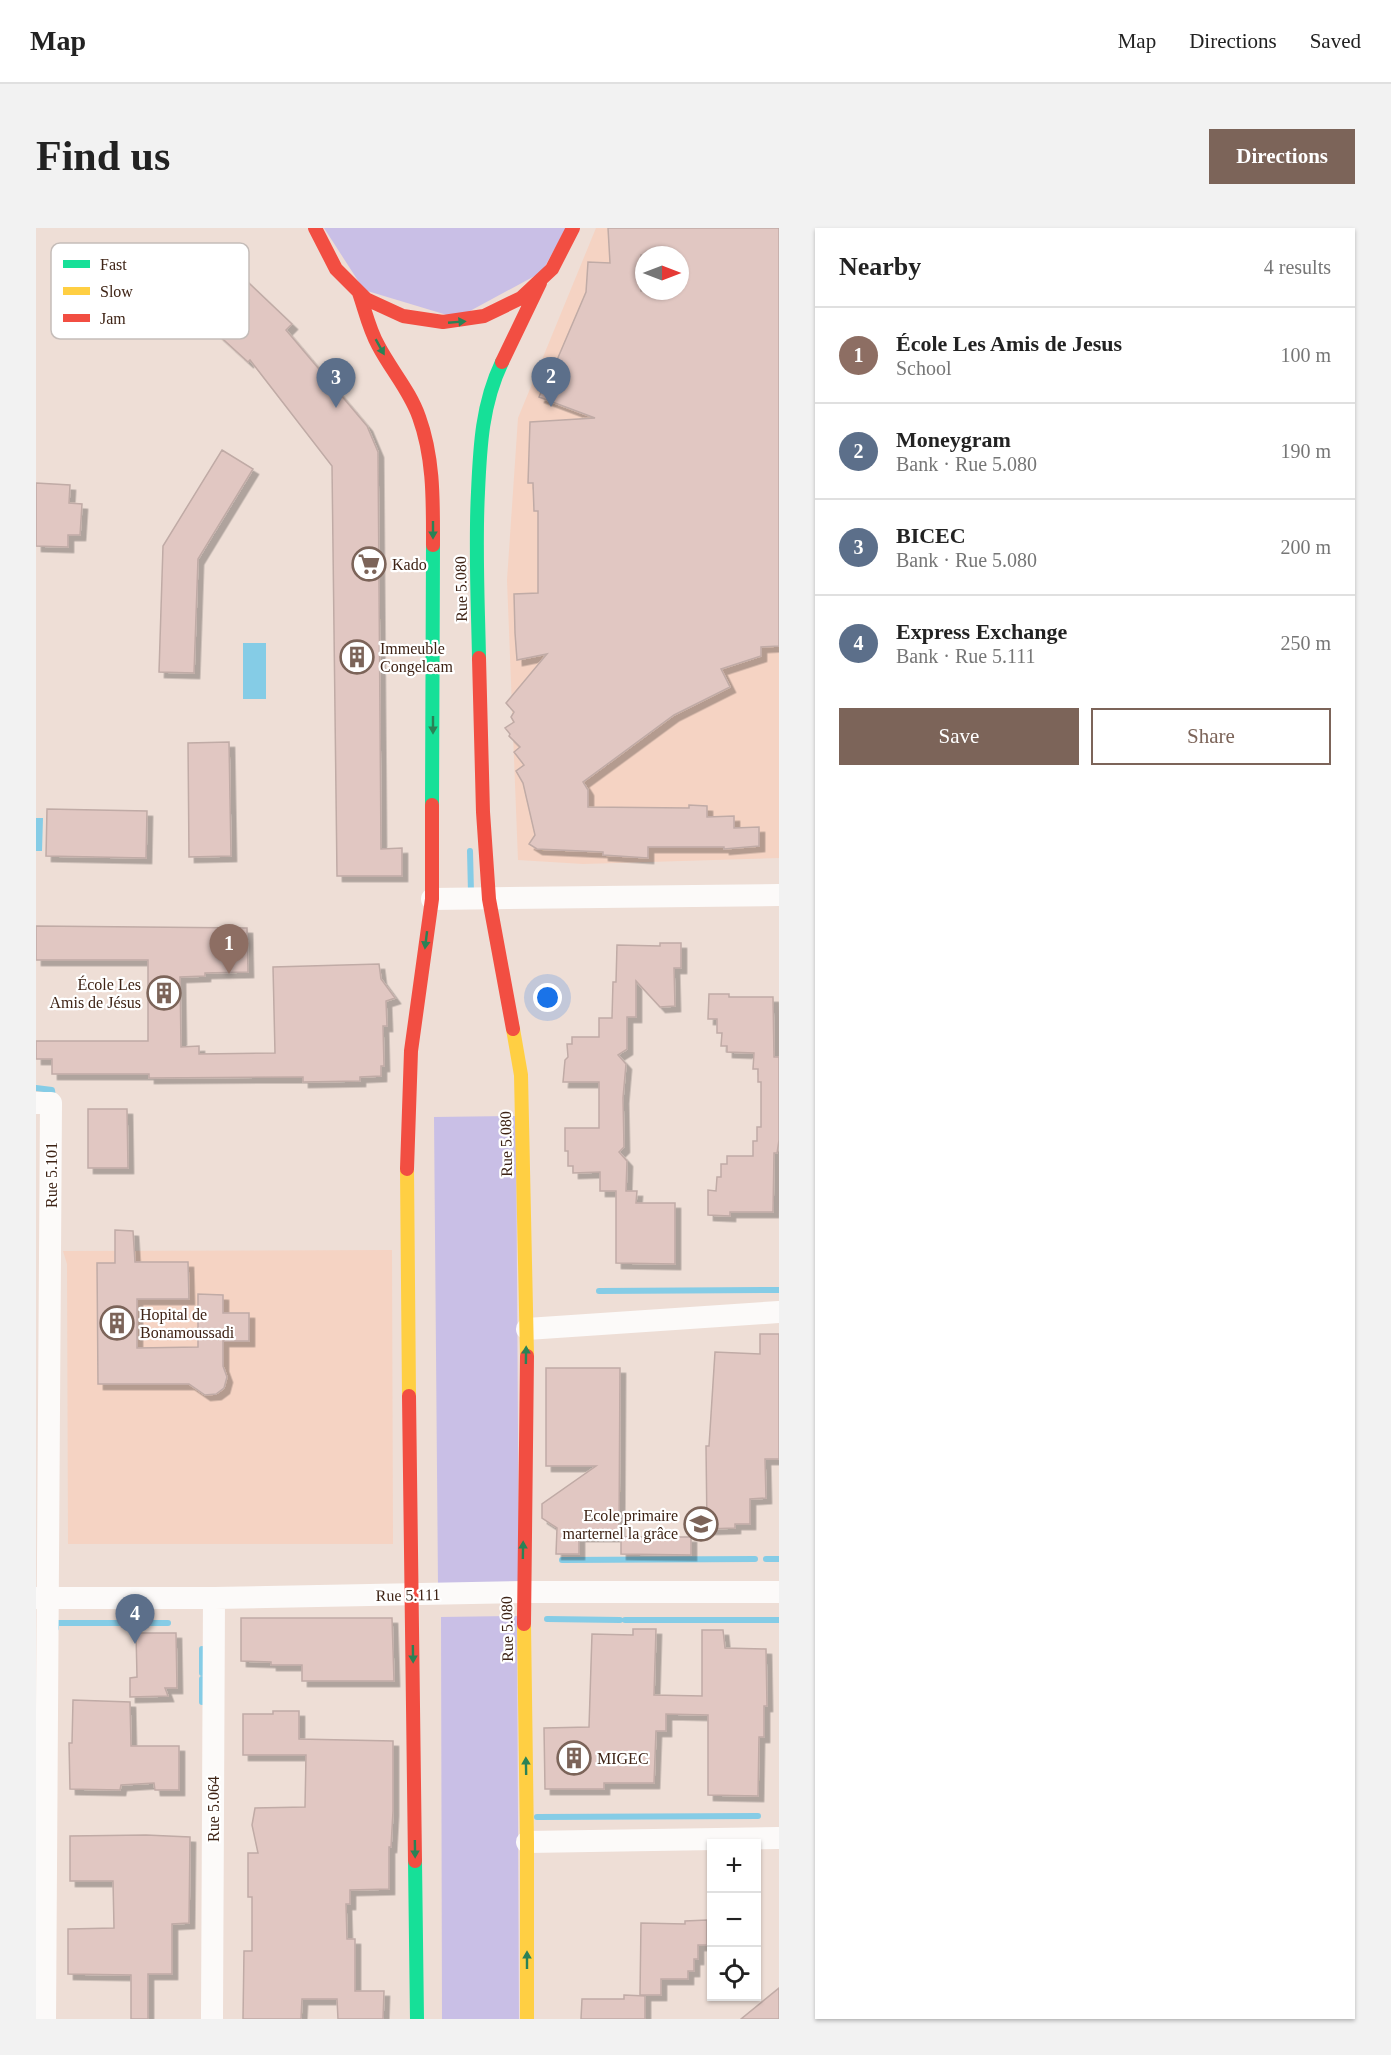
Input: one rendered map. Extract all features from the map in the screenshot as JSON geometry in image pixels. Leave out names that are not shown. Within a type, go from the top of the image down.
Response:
[{"type":"main road","points":[[301,228],[316,232],[326,255],[338,272],[359,292],[380,306],[422,321],[444,323],[466,321],[498,311],[527,295],[540,283],[562,254],[573,228]]},
{"type":"main road","name":"Rue 5.080","points":[[527,2019],[523,1592],[527,1329],[521,1075],[489,900],[483,812],[476,534],[480,439],[485,408],[493,381],[540,283]]},
{"type":"main road","name":"Rue 5.080","points":[[359,292],[377,344],[419,416],[428,447],[433,494],[432,900],[411,1051],[406,1181],[417,2019]]},
{"type":"street","points":[[432,900],[779,895]]},
{"type":"street","name":"Rue 5.101","points":[[36,1103],[51,1103],[43,1280],[41,1799],[45,2019]]},
{"type":"street","points":[[527,1329],[779,1312]]},
{"type":"street","name":"Rue 5.111","points":[[42,1598],[214,1598],[523,1592],[779,1592]]},
{"type":"street","name":"Rue 5.064","points":[[212,2019],[214,1598]]},
{"type":"street","points":[[527,1842],[779,1838]]},
{"type":"shaded area","points":[[324,228],[566,228],[542,272],[457,318],[364,290]]},
{"type":"shaded area","points":[[596,228],[779,228],[779,858],[583,864],[518,860],[507,580],[518,418]]},
{"type":"shaded area","points":[[516,1116],[519,1586],[438,1587],[434,1117]]},
{"type":"shaded area","points":[[392,1250],[393,1544],[68,1544],[67,1264],[63,1251]]},
{"type":"shaded area","points":[[517,1616],[519,2019],[442,2019],[441,1617]]},
{"type":"water","points":[[243,643],[266,643],[266,699],[243,699]]},
{"type":"water","points":[[36,818],[43,818],[42,851],[36,851]]},
{"type":"building","points":[[608,228],[779,228],[779,646],[761,647],[761,656],[721,669],[730,687],[674,715],[583,782],[588,790],[588,807],[689,808],[689,805],[707,806],[707,817],[734,816],[734,828],[759,827],[759,846],[724,849],[724,847],[648,847],[648,858],[603,855],[603,852],[537,849],[529,844],[535,835],[523,783],[516,771],[524,765],[514,752],[520,747],[509,736],[505,728],[514,722],[511,717],[514,712],[506,703],[547,654],[517,660],[514,594],[538,593],[538,511],[534,511],[533,483],[528,483],[530,422],[595,418],[539,397],[586,292],[588,262],[610,263]]},
{"type":"building","name":"Immeuble Congelcam","points":[[249,283],[292,324],[286,330],[367,426],[378,452],[381,849],[402,848],[402,876],[337,876],[332,466],[250,360],[248,362],[223,339],[249,339]]},
{"type":"building","points":[[222,450],[253,469],[198,559],[194,673],[159,672],[163,546]]},
{"type":"building","points":[[36,483],[70,485],[69,503],[82,504],[80,535],[68,535],[68,547],[36,546]]},
{"type":"building","points":[[229,742],[231,856],[189,857],[188,743]]},
{"type":"building","points":[[47,809],[147,811],[146,858],[46,856]]},
{"type":"building","points":[[36,926],[247,928],[248,972],[205,973],[205,976],[180,977],[181,1047],[199,1046],[199,1054],[275,1053],[273,967],[379,964],[381,979],[395,998],[386,1001],[387,1026],[383,1026],[384,1066],[381,1066],[381,1076],[360,1077],[360,1081],[303,1082],[303,1077],[149,1078],[149,1074],[52,1074],[52,1059],[36,1059],[36,1041],[148,1041],[148,960],[36,960]]},
{"type":"building","points":[[660,943],[681,943],[681,968],[674,968],[675,1006],[660,1007],[636,981],[636,1017],[627,1017],[627,1049],[618,1055],[626,1064],[623,1098],[624,1147],[619,1152],[627,1161],[626,1191],[637,1191],[636,1203],[675,1203],[675,1264],[616,1263],[616,1191],[600,1191],[600,1172],[573,1173],[573,1166],[568,1166],[568,1151],[565,1151],[565,1128],[599,1128],[599,1082],[563,1082],[565,1060],[568,1057],[567,1044],[572,1044],[572,1037],[599,1037],[599,1018],[612,1018],[617,945],[660,946]]},
{"type":"building","points":[[709,994],[729,994],[729,997],[773,997],[774,1057],[779,1057],[779,1140],[777,1153],[774,1153],[773,1212],[730,1212],[730,1216],[708,1215],[708,1190],[716,1191],[717,1177],[721,1177],[721,1164],[727,1164],[727,1156],[753,1156],[753,1141],[757,1141],[757,1127],[761,1127],[761,1082],[758,1082],[758,1069],[753,1069],[754,1053],[727,1052],[727,1046],[721,1046],[722,1033],[717,1033],[717,1019],[708,1019]]},
{"type":"building","points":[[88,1109],[127,1109],[128,1168],[88,1168]]},
{"type":"building","name":"Hopital de Bonamoussadi","points":[[115,1230],[133,1231],[135,1262],[188,1262],[189,1299],[137,1299],[137,1348],[198,1347],[198,1294],[223,1295],[223,1313],[249,1313],[249,1341],[223,1341],[223,1366],[227,1377],[224,1388],[216,1394],[205,1395],[189,1384],[98,1384],[97,1263],[115,1263]]},
{"type":"building","points":[[760,1334],[779,1334],[779,1459],[765,1459],[766,1498],[750,1499],[750,1524],[735,1524],[735,1528],[707,1529],[706,1446],[709,1446],[715,1352],[760,1354]]},
{"type":"building","points":[[546,1368],[620,1368],[619,1536],[579,1536],[579,1554],[556,1554],[557,1528],[542,1518],[542,1504],[596,1466],[546,1466]]},
{"type":"building","points":[[621,1537],[691,1537],[691,1555],[621,1554]]},
{"type":"building","points":[[241,1618],[392,1618],[394,1681],[302,1681],[302,1665],[271,1665],[271,1662],[241,1661]]},
{"type":"building","points":[[633,1629],[656,1629],[654,1695],[702,1696],[702,1630],[723,1630],[725,1648],[766,1649],[767,1706],[764,1706],[764,1737],[759,1737],[758,1796],[708,1795],[708,1715],[666,1714],[666,1731],[656,1731],[654,1783],[604,1783],[604,1789],[545,1789],[544,1728],[589,1727],[592,1634],[633,1635]]},
{"type":"building","points":[[136,1633],[176,1633],[177,1688],[165,1688],[168,1696],[130,1697],[130,1678],[137,1677]]},
{"type":"building","points":[[73,1700],[130,1702],[131,1746],[179,1746],[179,1790],[155,1790],[154,1783],[121,1785],[120,1790],[70,1789],[69,1743],[72,1743]]},
{"type":"building","points":[[273,1711],[299,1711],[299,1739],[393,1741],[393,1811],[391,1847],[389,1847],[389,1889],[350,1890],[350,1904],[346,1904],[347,1939],[355,1939],[355,1991],[384,1991],[383,2019],[338,2019],[337,1999],[302,1999],[301,2019],[243,2019],[244,1951],[252,1951],[252,1897],[248,1897],[248,1853],[258,1853],[252,1825],[255,1808],[305,1807],[306,1755],[243,1755],[243,1714],[273,1714]]},
{"type":"building","points":[[70,1836],[190,1837],[189,1923],[172,1924],[172,1974],[148,1974],[148,2019],[131,2019],[131,1975],[68,1974],[68,1929],[114,1928],[113,1881],[70,1881]]},
{"type":"building","points":[[707,1920],[707,1945],[698,1945],[698,1959],[694,1959],[694,1971],[688,1971],[688,1979],[661,1979],[661,1995],[640,1995],[641,1923],[685,1924],[685,1921]]},
{"type":"building","points":[[779,1988],[779,2019],[741,2019]]},
{"type":"building","points":[[624,1995],[645,1996],[645,2019],[581,2019],[582,1999],[624,1999]]},
{"type":"waterway","points":[[470,851],[471,893]]},
{"type":"waterway","points":[[36,1088],[52,1090],[53,1098]]},
{"type":"waterway","points":[[599,1291],[779,1290]]},
{"type":"waterway","points":[[562,1560],[755,1559]]},
{"type":"waterway","points":[[766,1559],[779,1559]]},
{"type":"waterway","points":[[547,1619],[620,1620]]},
{"type":"waterway","points":[[625,1620],[779,1620]]},
{"type":"waterway","points":[[56,1628],[56,1623],[168,1623]]},
{"type":"waterway","points":[[202,1649],[202,1673]]},
{"type":"waterway","points":[[202,1679],[202,1702]]},
{"type":"waterway","points":[[537,1817],[758,1816]]},
{"type":"traffic: fast","points":[[479,658],[477,534],[480,458],[486,409],[502,362]]},
{"type":"traffic: fast","points":[[432,805],[433,545]]},
{"type":"traffic: fast","points":[[415,1861],[417,2019]]},
{"type":"traffic: slow","points":[[513,1029],[521,1075],[527,1356]]},
{"type":"traffic: slow","points":[[407,1169],[409,1396]]},
{"type":"traffic: slow","points":[[524,1624],[527,2019]]},
{"type":"traffic: jam","points":[[315,228],[336,269],[366,299],[403,316],[443,322],[484,316],[521,298],[552,269],[573,228]]},
{"type":"traffic: jam","points":[[502,362],[540,283]]},
{"type":"traffic: jam","points":[[359,293],[375,339],[411,398],[424,433],[432,480],[433,545]]},
{"type":"traffic: jam","points":[[479,658],[483,812],[489,899],[513,1029]]},
{"type":"traffic: jam","points":[[407,1169],[411,1051],[432,899],[432,805]]},
{"type":"traffic: jam","points":[[524,1624],[527,1356]]},
{"type":"traffic: jam","points":[[409,1396],[415,1861]]},
{"type":"place","name":"Moneygram","points":[[551,407]]},
{"type":"place","name":"BICEC","points":[[336,408]]},
{"type":"place","name":"Kado","points":[[369,564]]},
{"type":"place","name":"Immeuble Congelcam","points":[[357,657]]},
{"type":"place","name":"École Les Amis de Jesus","points":[[229,974]]},
{"type":"place","name":"École Les Amis de Jésus","points":[[164,993]]},
{"type":"place","name":"Hopital de Bonamoussadi","points":[[117,1323]]},
{"type":"place","name":"Ecole primaire marternel la grâce","points":[[701,1524]]},
{"type":"place","name":"Express Exchange","points":[[135,1644]]},
{"type":"place","name":"MIGEC","points":[[574,1758]]}]
